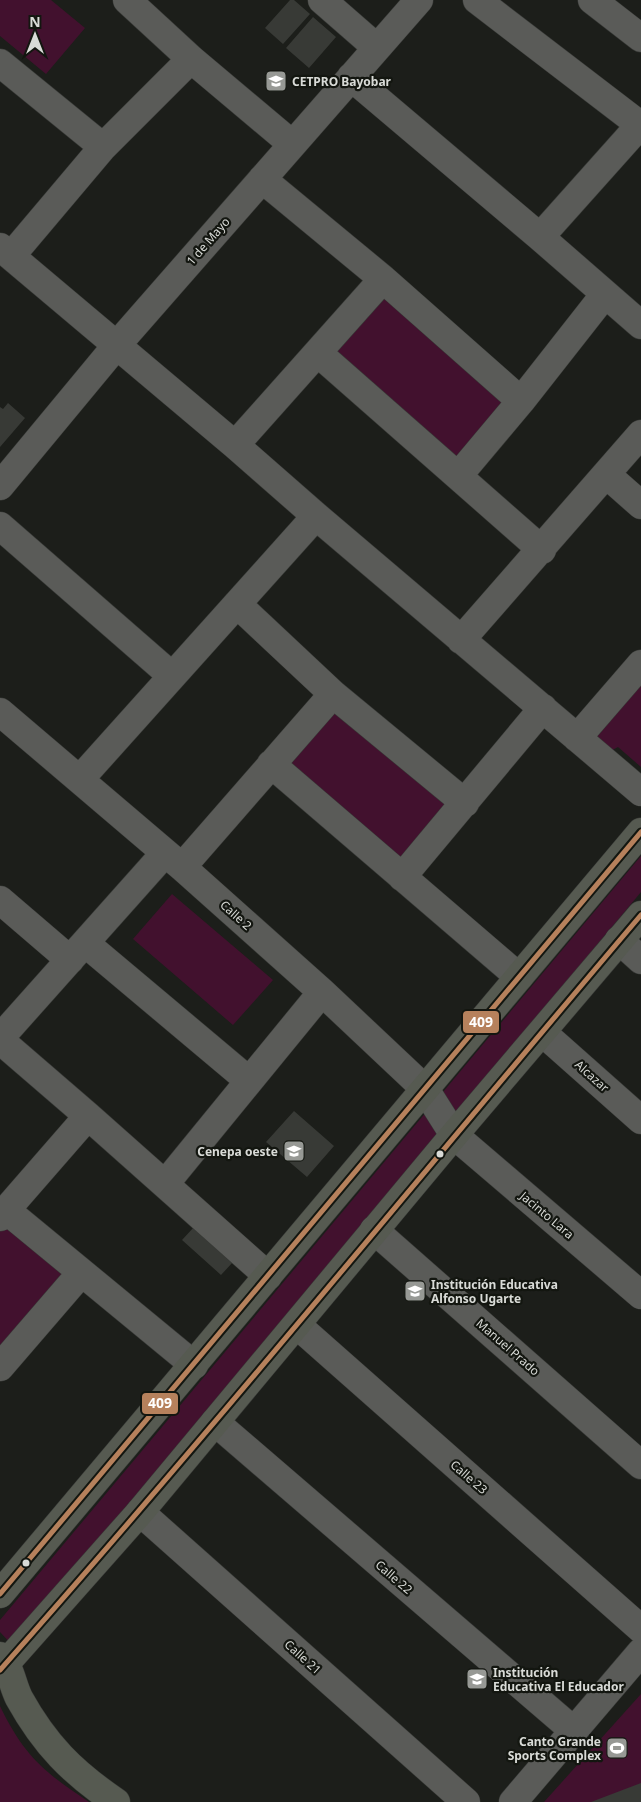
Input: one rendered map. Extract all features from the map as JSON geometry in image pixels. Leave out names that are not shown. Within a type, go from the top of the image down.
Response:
[{"type":"main road","points":[[0,1594],[641,832]]},
{"type":"main road","points":[[116,1802],[87,1782],[61,1759],[40,1734],[2,1663],[140,1512],[374,1230],[641,915]]},
{"type":"street","points":[[126,0],[191,59],[292,144]]},
{"type":"street","points":[[322,0],[377,48]]},
{"type":"street","name":"1 de Mayo","points":[[0,486],[116,346],[419,0]]},
{"type":"street","points":[[477,0],[640,125],[540,237]]},
{"type":"street","points":[[592,0],[641,38]]},
{"type":"street","points":[[191,59],[103,147],[5,251],[641,792]]},
{"type":"street","points":[[0,63],[103,147]]},
{"type":"street","points":[[351,77],[605,294],[640,321]]},
{"type":"street","points":[[262,179],[383,279],[521,401]]},
{"type":"street","points":[[235,445],[383,279]]},
{"type":"street","points":[[458,476],[521,401],[605,294]]},
{"type":"street","points":[[318,353],[542,550]]},
{"type":"street","points":[[462,640],[641,434]]},
{"type":"street","points":[[607,475],[641,505]]},
{"type":"street","points":[[80,779],[316,516]]},
{"type":"street","points":[[0,526],[172,676]]},
{"type":"street","points":[[237,604],[333,694],[465,803]]},
{"type":"street","points":[[577,738],[641,664]]},
{"type":"street","points":[[268,1276],[0,1039],[77,952],[271,764],[333,694]]},
{"type":"street","points":[[402,878],[543,708]]},
{"type":"street","name":"Calle 2","points":[[0,712],[174,860],[322,992],[425,1089],[454,1135]]},
{"type":"street","points":[[271,764],[519,978]]},
{"type":"street","points":[[0,900],[77,952],[248,1080]]},
{"type":"street","points":[[619,940],[641,960]]},
{"type":"street","points":[[165,1184],[248,1080],[322,992]]},
{"type":"street","name":"Alcazar","points":[[543,1032],[641,1120]]},
{"type":"street","points":[[88,1116],[3,1214],[81,1273],[194,1365]]},
{"type":"street","name":"Jacinto Lara","points":[[454,1135],[641,1295]]},
{"type":"street","name":"Manuel Prado","points":[[374,1230],[641,1465]]},
{"type":"street","points":[[0,1367],[81,1273]]},
{"type":"street","name":"Calle 23","points":[[297,1325],[641,1629]]},
{"type":"street","name":"Calle 22","points":[[214,1422],[574,1731]]},
{"type":"street","name":"Calle 21","points":[[140,1512],[466,1802]]},
{"type":"street","points":[[513,1802],[641,1652]]},
{"type":"shaded area","points":[[0,0],[51,0],[85,28],[46,74],[0,36]]},
{"type":"shaded area","points":[[386,289],[511,398],[454,464],[329,357]]},
{"type":"shaded area","points":[[641,672],[641,767],[618,747],[607,753],[588,732]]},
{"type":"shaded area","points":[[333,703],[459,805],[404,873],[282,764]]},
{"type":"shaded area","points":[[641,856],[641,892],[13,1646],[0,1632],[0,1620]]},
{"type":"shaded area","points":[[172,894],[273,980],[233,1025],[133,939]]},
{"type":"shaded area","points":[[7,1217],[71,1270],[0,1357],[0,1225]]},
{"type":"shaded area","name":"Canto Grande Sports Complex","points":[[641,1694],[641,1802],[544,1802]]},
{"type":"shaded area","points":[[0,1706],[18,1738],[37,1762],[47,1772],[89,1802],[0,1802]]},
{"type":"building","points":[[290,0],[294,0],[310,14],[283,44],[265,28]]},
{"type":"building","points":[[313,17],[336,37],[309,68],[286,48]]},
{"type":"building","points":[[8,403],[25,418],[0,447],[0,407],[3,409]]},
{"type":"building","points":[[294,1111],[334,1146],[307,1177],[266,1142]]},
{"type":"building","points":[[194,1227],[233,1262],[221,1275],[182,1240]]},
{"type":"building","points":[[641,1783],[641,1802],[591,1802]]},
{"type":"transit line","name":"409","points":[[0,1594],[641,832]]},
{"type":"transit line","name":"409","points":[[0,1670],[243,1389],[641,915]]},
{"type":"place","name":"CETPRO Bayobar","points":[[276,81]]},
{"type":"place","name":"Cenepa oeste","points":[[294,1151]]},
{"type":"place","name":"Institución Educativa Alfonso Ugarte","points":[[415,1291]]},
{"type":"place","name":"Institución Educativa El Educador","points":[[477,1679]]},
{"type":"place","name":"Canto Grande Sports Complex","points":[[617,1748]]}]
